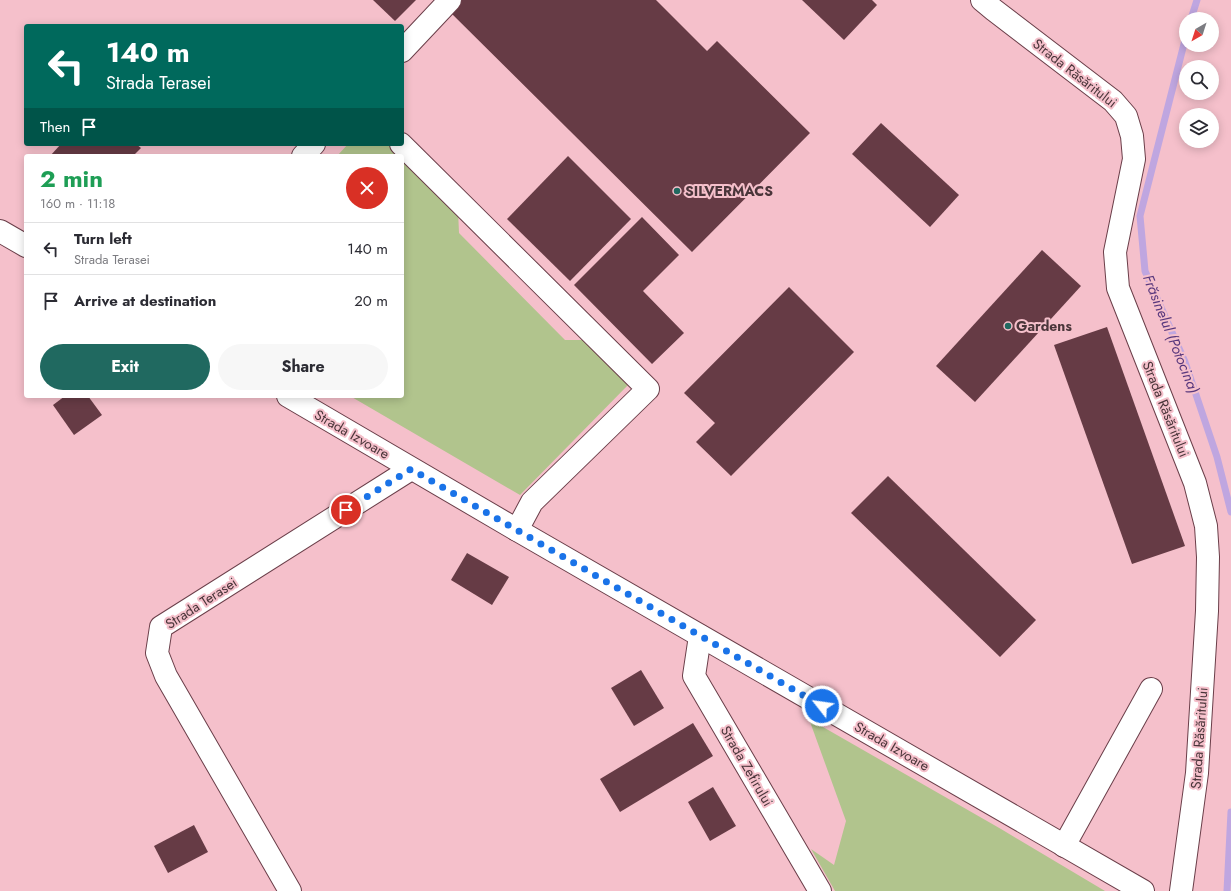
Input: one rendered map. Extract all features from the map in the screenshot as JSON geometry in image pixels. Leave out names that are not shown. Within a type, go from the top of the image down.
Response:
[{"type":"main road","points":[[404,49],[450,0]]},
{"type":"main road","name":"Strada Răsăritului","points":[[982,0],[1113,101],[1126,116],[1132,136],[1134,159],[1115,252],[1118,288],[1195,483],[1206,526],[1208,549],[1208,611],[1197,773],[1181,891]]},
{"type":"main road","points":[[305,154],[312,146]]},
{"type":"main road","points":[[403,146],[648,389],[532,502],[517,530]]},
{"type":"main road","points":[[0,231],[24,245]]},
{"type":"main road","name":"Strada Izvoare","points":[[291,398],[411,469],[1143,891]]},
{"type":"main road","name":"Strada Terasei","points":[[290,891],[166,676],[157,653],[161,627],[411,469]]},
{"type":"main road","name":"Strada Zefirului","points":[[700,636],[694,676],[820,891]]},
{"type":"main road","points":[[1064,846],[1151,689]]},
{"type":"green space","points":[[346,146],[393,146],[401,154],[339,154]]},
{"type":"green space","points":[[404,157],[458,210],[459,233],[565,340],[585,340],[629,384],[520,495],[353,398],[404,398]]},
{"type":"green space","points":[[809,719],[1001,829],[1105,891],[835,891],[811,849],[834,865],[846,821]]},
{"type":"building","points":[[373,0],[416,0],[395,21]]},
{"type":"building","points":[[462,0],[656,0],[707,51],[717,41],[810,133],[692,252],[450,12]]},
{"type":"building","points":[[802,0],[872,0],[877,5],[844,40]]},
{"type":"building","points":[[881,123],[959,195],[930,227],[852,154]]},
{"type":"building","points":[[59,146],[138,146],[141,148],[135,154],[52,154]]},
{"type":"building","points":[[568,156],[631,219],[570,281],[507,219]]},
{"type":"building","points":[[642,217],[679,255],[643,291],[684,333],[652,364],[574,285]]},
{"type":"building","name":"Gardens","points":[[1042,250],[1081,286],[975,402],[936,366]]},
{"type":"building","points":[[789,287],[854,352],[731,476],[696,442],[715,423],[684,393]]},
{"type":"building","points":[[1107,327],[1185,546],[1132,564],[1054,345]]},
{"type":"building","points":[[62,398],[89,398],[102,415],[74,435],[53,405]]},
{"type":"building","points":[[888,476],[1036,620],[1000,657],[851,513]]},
{"type":"building","points":[[467,553],[509,577],[492,605],[451,580]]},
{"type":"building","points":[[641,670],[664,708],[634,726],[611,688]]},
{"type":"building","points":[[693,723],[713,756],[620,812],[600,779]]},
{"type":"building","points":[[713,787],[736,826],[710,841],[688,802]]},
{"type":"building","points":[[194,825],[208,852],[168,873],[154,846]]},
{"type":"waterway","name":"Frăsinelul (Potocina)","points":[[1193,12],[1197,0]]},
{"type":"waterway","name":"Frăsinelul (Potocina)","points":[[1182,52],[1140,216],[1145,271],[1185,362],[1217,457],[1231,512]]},
{"type":"waterway","name":"Frăsinelul (Potocina)","points":[[1227,891],[1231,812]]},
{"type":"place","name":"SILVERMACS","points":[[677,191]]},
{"type":"place","name":"Gardens","points":[[1008,326]]},
{"type":"route","points":[[346,510],[411,469],[822,706]]}]
